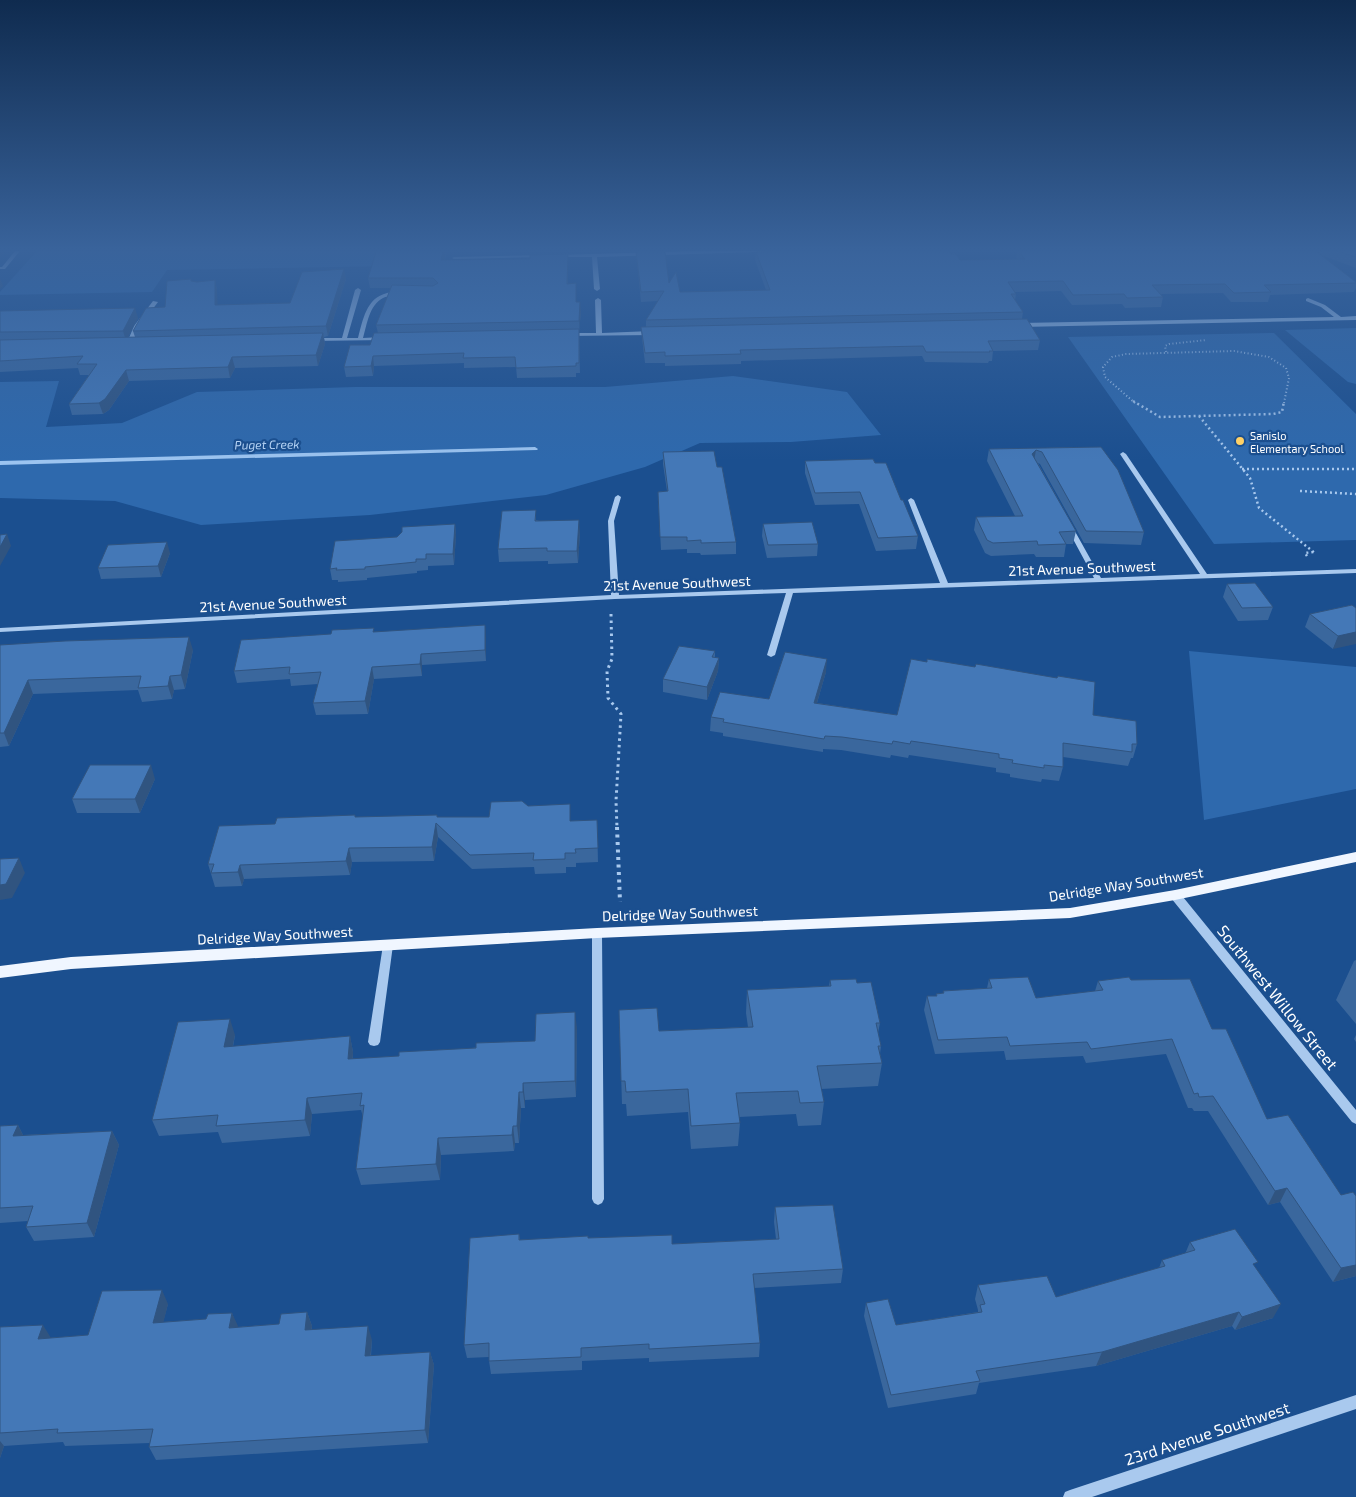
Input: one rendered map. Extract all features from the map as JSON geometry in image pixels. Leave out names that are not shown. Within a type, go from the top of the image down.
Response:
[{"type":"main road","name":"Delridge Way Southwest","points":[[0,972],[71,963],[597,933],[1070,913],[1175,895],[1356,857]]},
{"type":"street","points":[[129,345],[141,321]]},
{"type":"street","points":[[344,339],[349,321]]},
{"type":"street","points":[[360,339],[366,321]]},
{"type":"street","points":[[599,321],[599,334]]},
{"type":"street","points":[[1012,325],[1205,321]]},
{"type":"street","points":[[561,335],[658,333]]},
{"type":"street","points":[[305,340],[389,338]]},
{"type":"street","points":[[119,345],[139,344]]},
{"type":"street","points":[[1123,454],[1205,577]]},
{"type":"street","points":[[615,597],[611,521],[618,497]]},
{"type":"street","points":[[911,500],[945,586]]},
{"type":"street","points":[[1067,522],[1099,580]]},
{"type":"street","name":"21st Avenue Southwest","points":[[0,630],[615,597],[1356,571]]},
{"type":"street","points":[[771,655],[790,591]]},
{"type":"street","name":"Southwest Willow Street","points":[[1175,895],[1356,1119]]},
{"type":"street","points":[[597,933],[598,1198]]},
{"type":"street","points":[[374,1042],[388,945]]},
{"type":"street","name":"23rd Avenue Southwest","points":[[1070,1497],[1356,1402]]},
{"type":"path","points":[[1234,351],[1269,357],[1286,368],[1289,378],[1282,412],[1273,414],[1199,416],[1160,416],[1143,409],[1105,377],[1103,367],[1112,356],[1126,354],[1234,351]]},
{"type":"path","points":[[1199,416],[1250,478],[1259,508],[1310,548],[1331,572]]},
{"type":"path","points":[[1242,468],[1356,469]]},
{"type":"path","points":[[1300,491],[1356,494]]},
{"type":"path","points":[[615,597],[611,605],[612,659],[607,671],[608,698],[621,714],[616,801],[620,902]]},
{"type":"shaded area","points":[[1356,328],[1356,384],[1348,382],[1285,330]]},
{"type":"shaded area","name":"Sanislo Elementary School","points":[[1274,333],[1356,414],[1356,540],[1214,544],[1068,337]]},
{"type":"shaded area","points":[[733,376],[847,392],[881,435],[791,442],[700,443],[645,467],[546,495],[370,515],[201,525],[115,501],[0,498],[0,382],[59,381],[46,427],[122,423],[197,392],[355,387],[605,387]]},
{"type":"shaded area","points":[[1189,651],[1356,667],[1356,789],[1204,820]]},
{"type":"building","points":[[0,321],[128,321],[123,331],[0,332]]},
{"type":"building","points":[[139,321],[328,321],[326,326],[133,331]]},
{"type":"building","points":[[378,321],[579,321],[579,321],[376,325]]},
{"type":"building","points":[[1028,321],[1040,340],[988,341],[993,351],[990,352],[926,352],[923,346],[740,350],[741,354],[665,356],[665,352],[645,353],[641,327]]},
{"type":"building","points":[[579,329],[579,363],[576,363],[576,366],[516,368],[515,357],[463,358],[464,353],[373,356],[371,366],[344,367],[350,345],[370,345],[374,333]]},
{"type":"building","points":[[323,333],[316,355],[232,357],[228,367],[126,370],[105,399],[99,403],[69,404],[97,364],[77,364],[83,356],[0,361],[0,340]]},
{"type":"building","points":[[1101,447],[1118,470],[1144,532],[1086,531],[1042,452],[1036,450],[1032,454],[1076,531],[1059,532],[1066,544],[1038,545],[1037,541],[993,543],[987,540],[976,517],[1023,516],[989,449]]},
{"type":"building","points":[[714,451],[717,467],[722,467],[736,542],[701,543],[701,540],[687,541],[687,537],[660,537],[658,492],[668,491],[663,452]]},
{"type":"building","points":[[873,459],[875,463],[886,463],[918,536],[878,538],[860,492],[815,493],[805,461]]},
{"type":"building","points":[[536,510],[535,521],[579,520],[577,551],[547,551],[547,548],[498,549],[502,511]]},
{"type":"building","points":[[812,522],[818,544],[768,545],[763,524]]},
{"type":"building","points":[[455,524],[453,554],[426,554],[426,559],[416,559],[416,562],[365,567],[365,569],[330,569],[335,541],[397,537],[402,532],[402,527]]},
{"type":"building","points":[[7,534],[0,547],[0,535]]},
{"type":"building","points":[[167,542],[158,566],[98,568],[108,545]]},
{"type":"building","points":[[1255,583],[1273,607],[1242,608],[1227,584]]},
{"type":"building","points":[[1352,605],[1356,608],[1356,632],[1338,636],[1310,614]]},
{"type":"building","points":[[485,625],[485,650],[421,654],[420,664],[372,667],[365,701],[313,703],[321,672],[289,674],[290,667],[234,671],[241,640],[331,634],[332,630],[374,628],[373,632]]},
{"type":"building","points":[[189,637],[181,675],[170,676],[168,686],[138,688],[141,676],[28,680],[4,733],[0,733],[0,645]]},
{"type":"building","points":[[679,646],[715,651],[712,657],[719,658],[707,687],[663,679]]},
{"type":"building","points":[[785,652],[827,659],[814,703],[897,715],[911,659],[927,662],[927,659],[975,667],[976,664],[1057,678],[1058,676],[1095,682],[1093,715],[1136,721],[1137,744],[1132,744],[1132,752],[1063,743],[1063,767],[1044,765],[1044,768],[1012,763],[1013,760],[999,758],[999,754],[911,741],[910,744],[893,741],[892,744],[842,737],[825,736],[824,739],[723,722],[724,719],[711,717],[720,692],[769,699]]},
{"type":"building","points":[[90,765],[151,765],[135,799],[72,799]]},
{"type":"building","points":[[522,801],[528,806],[570,804],[570,821],[597,820],[598,848],[575,849],[576,853],[565,853],[565,859],[533,860],[534,853],[470,855],[436,823],[432,847],[349,848],[346,861],[240,865],[238,872],[211,873],[214,864],[208,864],[219,826],[275,824],[277,818],[355,815],[355,817],[437,815],[437,817],[489,817],[491,802]]},
{"type":"building","points":[[19,858],[6,884],[0,885],[0,859]]},
{"type":"building","points":[[1028,977],[1036,998],[1103,990],[1098,981],[1129,977],[1131,980],[1190,979],[1212,1029],[1226,1029],[1267,1119],[1288,1115],[1341,1195],[1353,1192],[1356,1196],[1356,1265],[1341,1268],[1287,1188],[1275,1191],[1213,1096],[1199,1097],[1198,1093],[1194,1094],[1172,1039],[1091,1049],[1087,1042],[1010,1046],[1007,1037],[938,1040],[927,996],[937,996],[936,994],[944,993],[943,991],[992,988],[989,979]]},
{"type":"building","points":[[856,979],[857,983],[871,982],[880,1023],[876,1023],[881,1046],[878,1046],[882,1063],[817,1066],[824,1102],[800,1103],[798,1091],[736,1093],[740,1123],[691,1126],[688,1089],[626,1092],[625,1081],[621,1081],[619,1010],[657,1008],[659,1031],[753,1027],[747,990],[831,986],[830,980]]},
{"type":"building","points":[[575,1012],[575,1081],[523,1083],[523,1092],[519,1092],[517,1126],[513,1126],[512,1135],[438,1138],[436,1164],[356,1169],[364,1105],[360,1106],[362,1093],[307,1098],[305,1120],[216,1126],[218,1115],[152,1120],[178,1022],[230,1019],[224,1047],[350,1036],[348,1059],[399,1056],[399,1052],[476,1048],[476,1043],[535,1041],[536,1014]]},
{"type":"building","points":[[18,1125],[13,1136],[112,1131],[87,1223],[26,1227],[33,1206],[0,1208],[0,1126]]},
{"type":"building","points":[[833,1205],[843,1269],[753,1274],[760,1343],[649,1349],[649,1344],[581,1348],[581,1357],[489,1361],[489,1343],[464,1345],[470,1238],[519,1234],[519,1240],[588,1236],[588,1238],[672,1235],[672,1244],[779,1239],[775,1207]]},
{"type":"building","points":[[1235,1229],[1258,1262],[1253,1264],[1281,1304],[1242,1317],[1239,1312],[1102,1352],[976,1371],[980,1381],[891,1395],[866,1303],[888,1299],[896,1325],[982,1312],[980,1305],[985,1304],[978,1285],[1047,1276],[1056,1297],[1165,1266],[1162,1260],[1195,1250],[1190,1242]]},
{"type":"building","points":[[162,1290],[153,1323],[206,1319],[208,1314],[232,1313],[229,1328],[279,1324],[281,1314],[307,1312],[305,1330],[368,1326],[365,1356],[430,1352],[425,1430],[149,1447],[153,1429],[57,1433],[58,1429],[0,1433],[0,1327],[43,1325],[38,1339],[88,1335],[102,1291]]},
{"type":"waterway","name":"Puget Creek","points":[[0,463],[535,449]]},
{"type":"place","name":"Sanislo Elementary School","points":[[1240,441]]}]
